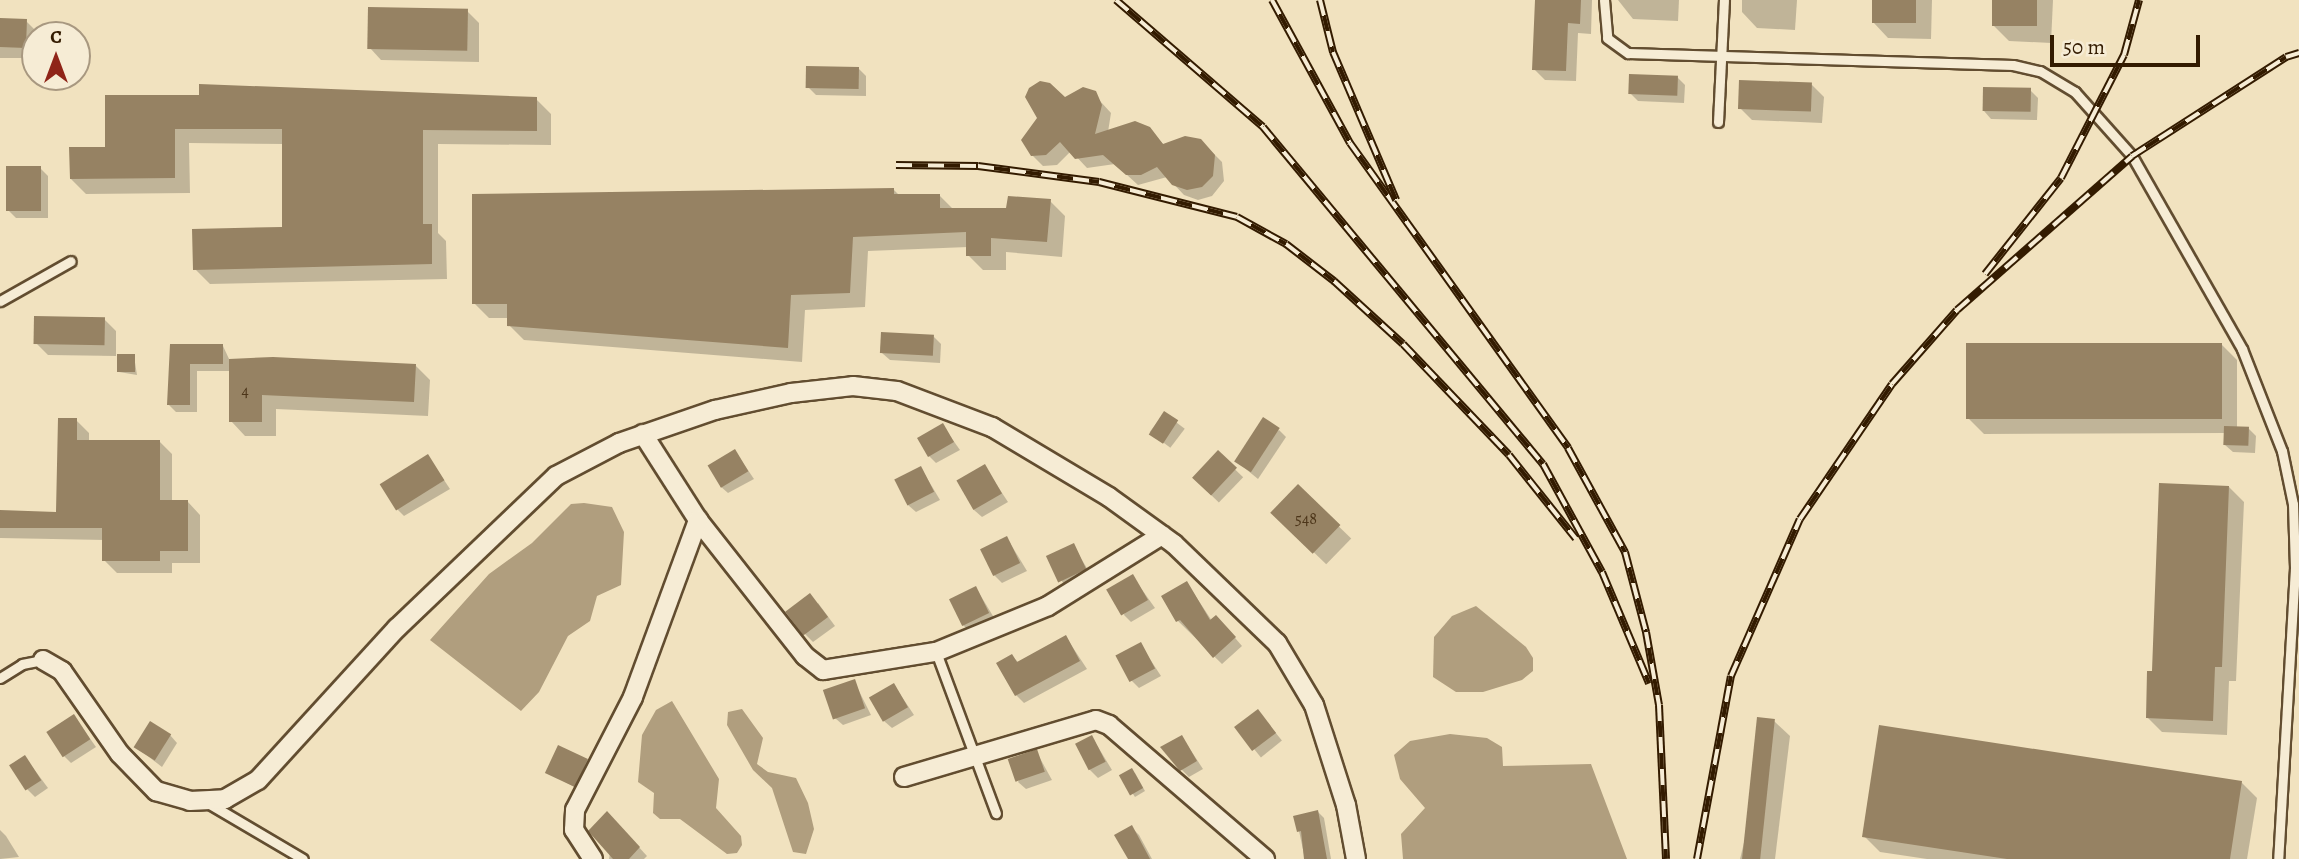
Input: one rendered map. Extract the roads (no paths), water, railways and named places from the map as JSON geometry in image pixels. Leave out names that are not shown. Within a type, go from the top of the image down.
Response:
[{"type":"street","points":[[43,660],[62,671],[120,754],[156,791],[207,802],[243,792],[258,780],[397,628],[556,476],[643,434],[715,410],[791,393],[853,386],[897,391],[982,423],[1044,455],[1161,535],[1277,643],[1314,705],[1346,805],[1356,859]]},
{"type":"street","points":[[643,434],[698,520],[805,656],[823,670],[936,652],[1048,606],[1161,535]]},
{"type":"street","points":[[593,859],[574,830],[575,810],[633,697],[698,520]]},
{"type":"street","points":[[904,777],[1082,721],[1103,722],[1265,859]]},
{"type":"lane","points":[[1604,0],[1605,30],[1619,49],[2026,67],[2075,92],[2132,156],[2242,349],[2281,451],[2293,504],[2295,568],[2277,859]]},
{"type":"lane","points":[[1718,122],[1724,0]]},
{"type":"lane","points":[[0,301],[71,261]]},
{"type":"lane","points":[[936,652],[996,813]]},
{"type":"lane","points":[[0,678],[22,664],[43,660]]},
{"type":"lane","points":[[207,802],[303,859]]},
{"type":"railway","points":[[1116,0],[1263,127],[1543,464],[1602,572],[1649,683]]},
{"type":"railway","points":[[1272,0],[1350,143],[1568,448],[1625,552],[1646,632],[1659,705],[1666,859]]},
{"type":"railway","points":[[1320,0],[1333,52],[1396,200]]},
{"type":"railway","points":[[1985,274],[2061,178],[2124,55],[2139,0]]},
{"type":"railway","points":[[1697,859],[1731,676],[1800,519],[1892,384],[1957,310],[2132,156],[2286,57],[2299,53]]},
{"type":"railway","points":[[896,165],[978,166],[1099,182],[1237,217],[1286,244],[1334,281],[1403,344],[1509,455],[1576,539]]}]
